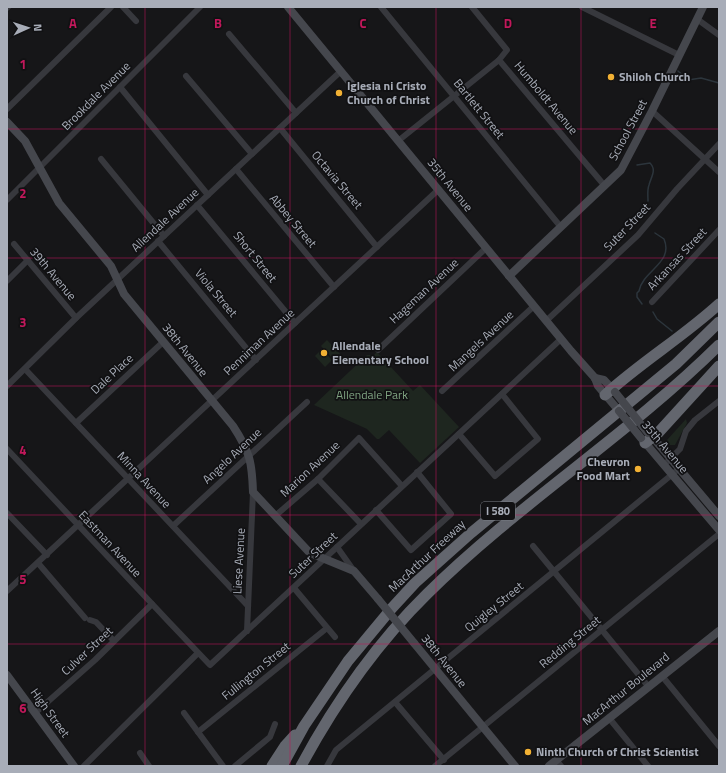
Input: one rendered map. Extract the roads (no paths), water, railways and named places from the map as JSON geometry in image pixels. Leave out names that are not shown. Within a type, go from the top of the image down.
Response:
[{"type":"highway","points":[[610,393],[719,304]]},
{"type":"highway","name":"MacArthur Freeway","points":[[282,766],[304,726],[348,661],[368,635],[415,583],[471,533],[676,364],[719,322]]},
{"type":"highway","name":"I 580","points":[[301,766],[342,698],[361,670],[403,619],[453,569],[665,395],[719,345]]},
{"type":"highway","points":[[647,438],[719,366]]},
{"type":"highway","points":[[309,766],[342,698]]},
{"type":"highway","points":[[272,766],[285,746],[304,726]]},
{"type":"street","points":[[7,109],[111,7]]},
{"type":"street","points":[[122,7],[136,20]]},
{"type":"street","name":"Brookdale Avenue","points":[[7,200],[200,7]]},
{"type":"street","name":"35th Avenue","points":[[288,7],[581,364],[595,378],[604,380],[610,393],[647,438],[664,465],[719,530]]},
{"type":"street","name":"Bartlett Street","points":[[381,7],[560,226]]},
{"type":"street","name":"Humboldt Avenue","points":[[472,7],[507,50],[499,60],[604,185]]},
{"type":"street","points":[[582,7],[679,55]]},
{"type":"street","name":"School Street","points":[[509,276],[560,226],[621,170],[703,7]]},
{"type":"street","points":[[697,19],[719,35]]},
{"type":"street","points":[[229,34],[296,113]]},
{"type":"street","points":[[398,141],[499,60]]},
{"type":"street","name":"Allendale Avenue","points":[[7,386],[76,318],[341,71]]},
{"type":"street","points":[[186,76],[252,154]]},
{"type":"street","points":[[120,87],[208,195]]},
{"type":"street","points":[[652,111],[719,172]]},
{"type":"street","name":"38th Avenue","points":[[7,122],[25,141],[59,203],[111,266],[124,294],[233,426],[249,456],[252,471],[253,492],[308,551],[354,571]]},
{"type":"street","name":"Octavia Street","points":[[280,128],[377,246]]},
{"type":"street","name":"Suter Street","points":[[546,321],[638,235],[719,144]]},
{"type":"street","points":[[101,159],[164,236]]},
{"type":"street","name":"Abbey Street","points":[[236,169],[334,288]]},
{"type":"street","name":"Penniman Avenue","points":[[7,591],[438,190]]},
{"type":"street","name":"Short Street","points":[[198,205],[295,323]]},
{"type":"street","name":"Arkansas Street","points":[[652,302],[719,230]]},
{"type":"street","name":"Viola Street","points":[[158,241],[256,360]]},
{"type":"street","name":"39th Avenue","points":[[14,244],[76,318]]},
{"type":"street","name":"Hageman Avenue","points":[[378,350],[486,248]]},
{"type":"street","points":[[7,281],[28,260]]},
{"type":"street","name":"Mangels Avenue","points":[[442,391],[534,306]]},
{"type":"street","name":"Suter Street","points":[[198,653],[210,665],[561,339]]},
{"type":"street","name":"Dale Place","points":[[76,423],[163,342]]},
{"type":"street","name":"Minna Avenue","points":[[25,369],[248,606]]},
{"type":"street","points":[[459,434],[495,476],[538,438],[502,394]]},
{"type":"street","points":[[664,465],[680,449],[686,431],[695,420],[719,400]]},
{"type":"street","name":"Angelo Avenue","points":[[173,526],[307,402]]},
{"type":"street","name":"Marion Avenue","points":[[275,516],[318,479],[359,438],[402,486]]},
{"type":"street","name":"35th Avenue","points":[[647,438],[671,459],[719,516]]},
{"type":"street","name":"Eastman Avenue","points":[[7,449],[198,653]]},
{"type":"street","name":"Quigley Street","points":[[327,766],[336,750],[679,469]]},
{"type":"street","points":[[376,510],[411,550],[451,514],[417,472]]},
{"type":"street","points":[[318,479],[361,524]]},
{"type":"street","name":"Liese Avenue","points":[[246,631],[253,492]]},
{"type":"street","points":[[7,513],[47,555]]},
{"type":"street","name":"Redding Street","points":[[436,766],[719,534]]},
{"type":"street","points":[[533,546],[648,686]]},
{"type":"street","name":"38th Avenue","points":[[337,547],[354,571],[515,766]]},
{"type":"street","points":[[38,563],[87,619],[96,622],[114,641]]},
{"type":"street","points":[[294,588],[335,637]]},
{"type":"street","name":"Culver Street","points":[[35,713],[152,604]]},
{"type":"street","name":"Fullington Street","points":[[198,732],[327,628]]},
{"type":"street","name":"MacArthur Boulevard","points":[[549,766],[558,763],[648,686],[718,634]]},
{"type":"street","points":[[84,766],[198,653]]},
{"type":"street","name":"High Street","points":[[7,675],[74,766]]},
{"type":"street","points":[[662,676],[719,746]]},
{"type":"street","points":[[395,702],[444,760]]},
{"type":"street","points":[[184,713],[223,766]]},
{"type":"street","points":[[609,718],[648,766]]},
{"type":"street","points":[[235,766],[270,737],[275,724]]},
{"type":"street","points":[[140,753],[149,766]]},
{"type":"waterway","points":[[678,71],[688,80],[701,78],[719,83]]},
{"type":"waterway","points":[[637,165],[650,163],[653,168],[653,174],[648,189],[648,201]]},
{"type":"waterway","points":[[642,304],[637,297],[637,293],[646,277],[662,260],[665,254],[666,247],[664,239],[655,233]]},
{"type":"waterway","points":[[653,312],[657,319],[672,331]]},
{"type":"place","name":"Shiloh Church","points":[[611,77]]},
{"type":"place","name":"Iglesia ni Cristo Church of Christ","points":[[339,93]]},
{"type":"place","name":"Allendale Elementary School","points":[[324,353]]},
{"type":"place","name":"Chevron Food Mart","points":[[638,469]]},
{"type":"place","name":"Ninth Church of Christ Scientist","points":[[528,752]]},
{"type":"park label","name":"Allendale Park","points":[[372,395]]}]
